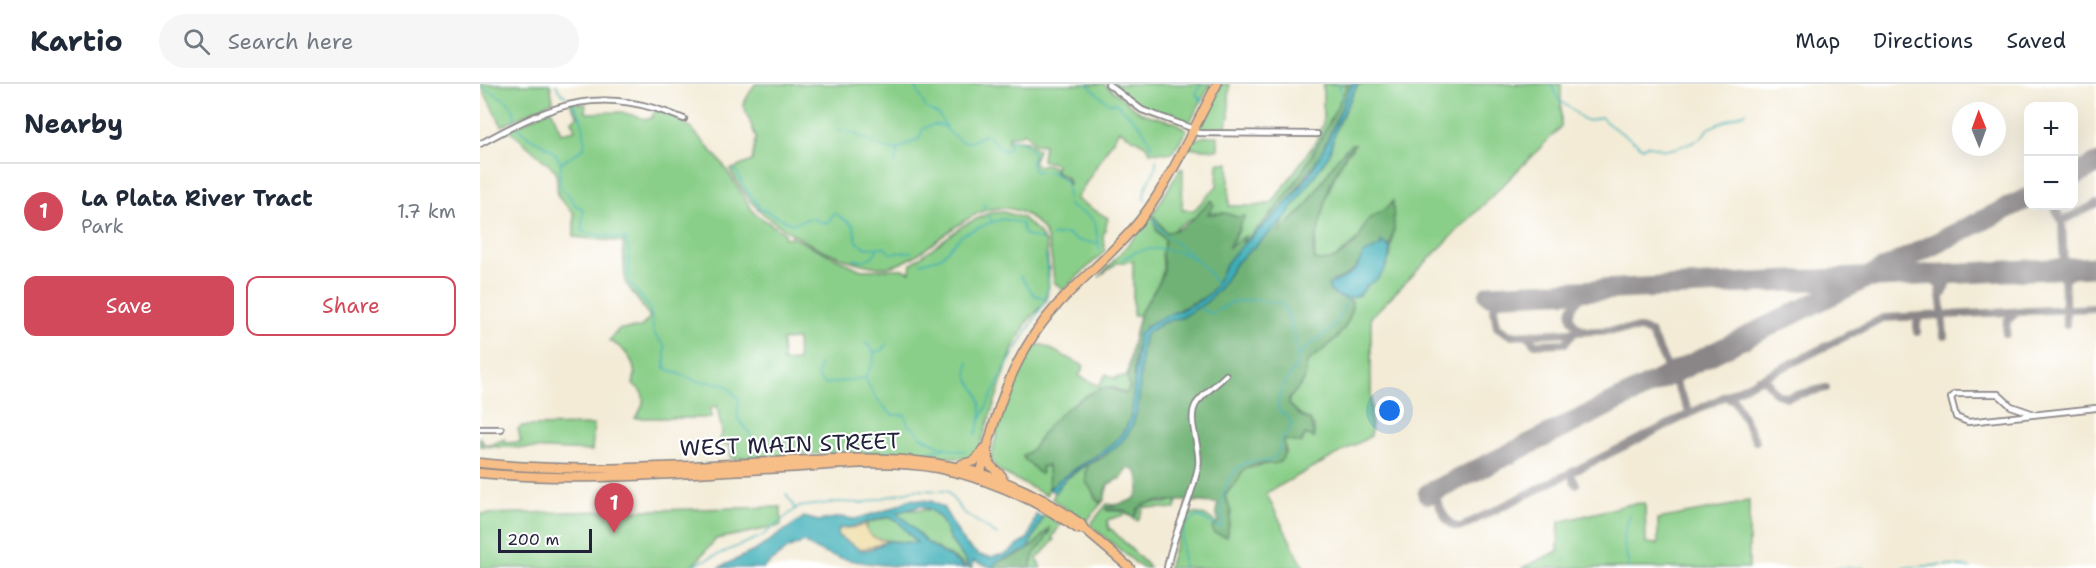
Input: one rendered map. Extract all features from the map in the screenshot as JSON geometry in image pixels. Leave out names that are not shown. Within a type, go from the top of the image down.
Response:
[{"type":"highway","points":[[1004,489],[987,480],[981,472],[992,427],[1009,377],[1033,335],[1059,303],[1113,252],[1141,219],[1161,189],[1217,84]]},
{"type":"highway","points":[[927,463],[967,465],[973,463],[982,452],[988,431],[992,427]]},
{"type":"highway","points":[[992,427],[994,433],[988,456],[991,468],[1036,492],[1038,496]]},
{"type":"highway","name":"WEST MAIN STREET","points":[[480,463],[589,470],[878,457],[927,463],[981,472],[1038,496],[1074,519],[1130,568]]},
{"type":"highway","name":"WEST MAIN STREET","points":[[480,473],[589,477],[927,463],[1004,489],[1043,506],[1078,529],[1084,529]]},
{"type":"street","points":[[1107,84],[1142,110],[1172,116],[1199,133],[1317,134]]},
{"type":"street","points":[[480,144],[558,103],[593,94],[618,94],[642,98],[684,119]]},
{"type":"street","points":[[1167,568],[1171,544],[1198,468],[1197,436],[1193,422],[1196,405],[1226,375]]},
{"type":"street","points":[[2034,414],[2011,406],[1992,393],[1959,394],[1952,398],[1952,409],[1956,417],[1963,421],[2096,408]]},
{"type":"street","points":[[2011,406],[2014,412],[2012,418]]},
{"type":"street","points":[[480,429],[501,429]]},
{"type":"green space","points":[[480,84],[550,84],[553,101],[502,126]]},
{"type":"green space","points":[[755,84],[1104,84],[1141,113],[1174,122],[1187,130],[1172,153],[1150,152],[1147,146],[1119,130],[1076,199],[1108,218],[1103,237],[1105,251],[1063,290],[1054,282],[1048,241],[1039,225],[1021,212],[1003,208],[986,210],[970,217],[908,260],[892,266],[877,267],[839,257],[798,237],[753,204],[730,170],[752,161],[756,137],[743,104]],"holes":[[[1024,132],[1035,144],[1044,145],[1042,160],[1056,164],[1056,171],[1067,178],[1069,186],[1067,180],[1055,172],[1055,168],[1045,164],[1037,166],[1033,162],[1038,150],[1027,141],[1009,139],[1007,143],[1009,136],[1018,136]]]},
{"type":"green space","points":[[1111,84],[1211,84],[1189,123],[1176,118],[1174,113],[1156,112],[1141,106]]},
{"type":"green space","points":[[1222,84],[1229,84],[1229,117],[1224,130],[1198,129]]},
{"type":"green space","points":[[1323,84],[1348,84],[1315,149],[1289,191],[1258,228],[1240,245],[1245,237],[1227,250],[1240,229],[1237,217],[1228,214],[1202,215],[1171,232],[1166,232],[1155,218],[1156,230],[1165,241],[1162,274],[1139,315],[1133,315],[1133,261],[1117,263],[1099,277],[1149,221],[1180,169],[1183,169],[1182,210],[1194,210],[1217,186],[1218,163],[1229,163],[1229,206],[1256,206],[1272,203],[1315,143],[1323,124]]},
{"type":"green space","points":[[1348,84],[1352,84],[1321,154],[1284,208],[1229,260],[1214,289],[1205,297],[1146,326],[1135,352],[1134,405],[1130,422],[1124,433],[1105,450],[1049,489],[1048,465],[1041,467],[1042,473],[1040,474],[1023,457],[1033,448],[1056,418],[1080,399],[1107,387],[1125,394],[1130,388],[1127,377],[1139,315],[1160,281],[1164,270],[1162,254],[1165,240],[1156,230],[1154,216],[1166,232],[1172,231],[1191,221],[1211,200],[1214,205],[1208,214],[1225,213],[1237,217],[1245,216],[1228,248],[1245,236],[1242,243],[1276,209],[1304,170]]},
{"type":"green space","points":[[1358,84],[1561,84],[1561,127],[1371,317],[1371,436],[1266,493],[1304,568],[1168,568],[1185,514],[1204,515],[1228,533],[1229,506],[1225,496],[1245,469],[1280,461],[1286,452],[1284,440],[1303,441],[1305,433],[1314,438],[1314,426],[1289,404],[1289,399],[1304,381],[1307,362],[1337,337],[1348,321],[1352,302],[1342,297],[1360,295],[1390,258],[1394,229],[1387,210],[1369,219],[1359,238],[1334,259],[1326,263],[1315,261],[1317,236],[1325,202],[1338,169],[1352,149],[1345,149],[1306,206],[1278,234],[1284,220],[1328,155],[1337,126]]},
{"type":"green space","points":[[578,100],[579,104],[586,104],[585,112],[588,113],[621,112],[646,119],[652,118],[656,106],[691,128],[722,163],[754,213],[784,233],[785,238],[792,237],[861,270],[902,269],[910,272],[911,264],[964,225],[989,213],[1004,212],[1023,218],[1046,243],[1049,270],[1047,300],[1027,322],[1013,348],[977,455],[959,458],[928,454],[854,453],[731,459],[730,445],[719,445],[722,432],[717,406],[711,408],[711,418],[635,418],[643,405],[643,396],[633,384],[633,364],[621,348],[609,341],[619,329],[640,328],[650,317],[625,282],[623,242],[574,237],[574,213],[558,197],[556,171],[509,130],[551,109],[561,133],[575,130],[572,120],[578,116],[569,102]],"holes":[[[797,339],[798,361],[783,362],[782,340]]]},
{"type":"green space","points":[[1206,136],[1218,136],[1218,150],[1191,148],[1187,151],[1193,140]]},
{"type":"green space","points":[[1351,144],[1355,144],[1346,154],[1330,184],[1313,250],[1315,260],[1328,260],[1345,252],[1359,238],[1367,221],[1387,208],[1393,201],[1394,229],[1390,248],[1387,244],[1372,251],[1348,274],[1333,281],[1330,291],[1352,302],[1348,321],[1337,337],[1307,362],[1304,381],[1289,399],[1289,404],[1298,414],[1311,421],[1314,438],[1305,434],[1301,443],[1284,440],[1284,452],[1279,463],[1255,465],[1244,470],[1225,496],[1231,512],[1227,537],[1214,533],[1212,528],[1219,521],[1216,512],[1218,503],[1153,502],[1138,509],[1136,516],[1124,510],[1106,510],[1107,507],[1128,502],[1137,496],[1139,491],[1138,474],[1132,468],[1126,469],[1122,478],[1108,484],[1104,500],[1100,503],[1086,482],[1086,471],[1089,464],[1102,458],[1128,434],[1140,382],[1140,351],[1145,334],[1162,323],[1183,317],[1220,288],[1235,264],[1284,220],[1279,233],[1306,206],[1337,159]]},
{"type":"green space","points":[[1037,345],[1043,345],[1084,366],[1079,376],[1099,386],[1106,374],[1116,379],[1127,377],[1131,384],[1126,394],[1113,387],[1100,389],[1083,398],[1042,434],[1039,444],[1023,456],[1025,460],[1041,468],[1048,465],[1049,489],[1046,495],[999,471],[991,460],[1001,417],[1013,383],[1028,355]]},
{"type":"green space","points":[[594,425],[592,451],[480,446],[480,437],[484,444],[490,445],[505,439],[505,443],[521,442],[518,429],[522,426]]},
{"type":"green space","points":[[1089,464],[1086,471],[1095,499],[1100,503],[1104,500],[1086,522],[1052,499],[1061,482]]},
{"type":"green space","points":[[1174,499],[1177,501],[1175,509],[1144,507],[1138,521],[1127,514],[1107,520],[1109,530],[1111,529],[1150,568],[1142,568],[1090,525],[1107,504],[1122,505],[1115,505],[1109,511],[1137,513],[1143,503],[1167,503]]},
{"type":"green space","points":[[1749,500],[1749,568],[1522,568],[1558,551],[1559,522],[1631,504],[1645,503],[1646,543],[1658,544],[1658,519]]},
{"type":"green space","points":[[781,507],[781,526],[716,539],[691,568],[480,568],[480,514]]},
{"type":"green space","points":[[903,510],[931,510],[941,519],[951,541],[971,568],[926,542],[906,520],[895,513]]},
{"type":"green space","points":[[1045,513],[1060,525],[1052,538],[1054,540],[1037,559],[1041,568],[1030,568],[1034,554],[1050,532],[1027,550]]},
{"type":"green space","points":[[890,517],[897,520],[917,543],[875,539],[867,532],[867,523]]},
{"type":"green space","points":[[1050,527],[1045,541],[1034,554],[1030,568],[994,568],[996,562],[1020,554],[1034,545]]},
{"type":"sand","points":[[867,523],[865,527],[872,536],[888,541],[862,549],[850,546],[838,536],[838,529],[858,527]]},
{"type":"water","points":[[1352,84],[1358,84],[1337,126],[1329,155],[1284,220],[1235,264],[1220,288],[1207,302],[1183,317],[1162,323],[1145,334],[1137,413],[1127,435],[1110,451],[1070,475],[1055,493],[1049,489],[1060,479],[1109,447],[1119,437],[1132,411],[1138,335],[1153,322],[1188,307],[1209,293],[1230,259],[1290,199],[1315,165]]},
{"type":"water","points":[[1381,241],[1390,248],[1389,260],[1381,275],[1367,285],[1360,294],[1349,298],[1335,295],[1328,285],[1344,278],[1356,269],[1363,254],[1381,246]]},
{"type":"water","points":[[910,499],[931,501],[943,507],[965,544],[979,555],[991,557],[1006,554],[1029,537],[1036,514],[1043,518],[1027,550],[996,562],[994,568],[973,561],[973,568],[971,568],[951,541],[941,519],[931,510],[921,506],[896,513],[906,520],[926,542],[967,568],[904,567],[858,562],[818,551],[804,542],[789,548],[763,568],[718,568],[756,550],[804,517],[819,521],[840,517],[855,519],[890,509]],"holes":[[[890,517],[897,520],[917,543],[888,541],[869,550],[861,550],[838,536],[839,528]]]},
{"type":"waterway","points":[[556,84],[572,102],[581,118],[584,130],[584,148],[561,163],[560,180],[562,189],[575,205],[583,209],[582,232],[625,239],[628,248],[629,281],[650,309],[654,334],[665,346],[665,368],[696,381],[725,384],[739,399],[737,417],[750,434],[756,447]]},
{"type":"waterway","points":[[914,84],[926,108],[939,115],[948,131],[962,142],[970,142],[986,134],[1003,151],[1009,149],[1011,139],[1023,142],[1034,153],[1031,163],[1034,171],[1052,172],[1066,181],[1069,206],[1089,216],[1095,223],[1100,251]]},
{"type":"waterway","points":[[1087,84],[1108,103],[1116,103],[1141,126],[1153,148]]},
{"type":"waterway","points":[[1201,84],[1196,94],[1203,102]]},
{"type":"waterway","points":[[1339,84],[1343,103]]},
{"type":"waterway","points":[[1551,84],[1558,99],[1582,118],[1588,121],[1601,117],[1642,148],[1647,145],[1665,150],[1677,148],[1701,138],[1709,128],[1746,112]]},
{"type":"waterway","points":[[480,85],[508,103],[514,113],[514,120]]},
{"type":"waterway","points":[[836,130],[853,133],[891,150],[919,139],[923,129],[929,126],[945,127]]},
{"type":"waterway","points":[[518,128],[553,151],[560,162]]},
{"type":"waterway","points":[[895,163],[898,150]]},
{"type":"waterway","points":[[1145,201],[1145,190],[1155,170],[1156,159]]},
{"type":"waterway","points":[[735,169],[745,188],[760,208],[792,224],[811,218],[827,224],[833,214],[836,214],[853,225],[857,242],[867,248],[884,247],[890,253],[912,252]]},
{"type":"waterway","points":[[984,204],[986,210]]},
{"type":"waterway","points":[[989,215],[992,222]]},
{"type":"waterway","points":[[921,263],[941,257],[962,235],[1003,219],[1021,223],[1025,235],[1042,240]]},
{"type":"waterway","points":[[1155,219],[1166,236],[1196,259]]},
{"type":"waterway","points":[[1051,236],[1067,234],[1079,241],[1097,243]]},
{"type":"waterway","points":[[854,259],[868,259],[877,249]]},
{"type":"waterway","points":[[1123,259],[1136,252],[1171,250],[1193,259],[1210,274],[1216,285]]},
{"type":"waterway","points":[[1045,297],[1049,287],[1046,254]]},
{"type":"waterway","points":[[980,421],[1004,370],[1045,301],[1044,298],[1034,295],[1020,276]]},
{"type":"waterway","points":[[1297,357],[1332,328],[1347,298]]},
{"type":"waterway","points":[[1183,568],[1182,538],[1185,525],[1198,516],[1220,528],[1223,522],[1223,495],[1236,470],[1252,461],[1269,461],[1277,454],[1281,441],[1292,425],[1288,417],[1279,411],[1279,399],[1282,388],[1297,362],[1294,336],[1282,303],[1255,300],[1232,302],[1212,314],[1199,308]]},
{"type":"waterway","points":[[865,343],[874,355],[874,360],[865,378],[883,406],[892,415],[905,415],[908,425],[922,437],[948,449],[965,451]]},
{"type":"waterway","points":[[874,352],[883,350],[887,344]]},
{"type":"waterway","points":[[968,362],[969,379],[977,392],[981,406],[980,421],[975,435]]},
{"type":"waterway","points":[[820,364],[817,377],[825,384],[864,378]]},
{"type":"waterway","points":[[832,453],[923,453],[944,449]]},
{"type":"waterway","points":[[686,568],[762,536],[798,507],[838,502],[863,503],[914,490],[947,491],[963,512],[997,535]]},
{"type":"waterway","points":[[786,494],[795,508]]},
{"type":"waterway","points":[[1629,568],[1623,538],[1630,514]]},
{"type":"waterway","points":[[1901,568],[1941,565]]},
{"type":"waterway","points":[[1945,565],[1970,568]]},
{"type":"waterway","points":[[1832,568],[1864,568]]},
{"type":"taxiway","points":[[2062,221],[2096,204]]},
{"type":"taxiway","points":[[2056,210],[2062,221],[2066,324]]},
{"type":"taxiway","points":[[2065,279],[2071,271],[2081,268]]},
{"type":"taxiway","points":[[2043,269],[2058,272],[2064,280]]},
{"type":"taxiway","points":[[1943,294],[1949,280],[1969,273]]},
{"type":"taxiway","points":[[1915,275],[1927,276],[1940,286],[1944,336]]},
{"type":"taxiway","points":[[1587,331],[1578,327],[1573,321],[1572,309],[1582,297],[1600,290]]},
{"type":"taxiway","points":[[1512,294],[1499,298],[1494,309],[1497,327],[1510,335],[1640,329],[1650,332],[1690,413]]},
{"type":"taxiway","points":[[1433,492],[1447,520],[1456,527],[1461,527],[1883,318],[2096,308]]},
{"type":"taxiway","points":[[2006,334],[2007,321],[2016,313]]},
{"type":"taxiway","points":[[1917,332],[1917,323],[1922,316]]},
{"type":"taxiway","points":[[1527,335],[1535,344],[1565,343],[1575,332]]},
{"type":"taxiway","points":[[1758,379],[1766,380],[1776,394],[1787,397],[1826,388]]},
{"type":"taxiway","points":[[1724,396],[1734,400],[1756,441]]},
{"type":"taxiway","points":[[1573,479],[1576,484]]},
{"type":"runway","points":[[2078,174],[2096,164]]},
{"type":"runway","points":[[1428,494],[2024,200]]},
{"type":"runway","points":[[1489,295],[2096,267]]},
{"type":"place","name":"La Plata River Tract","points":[[614,533]]}]
